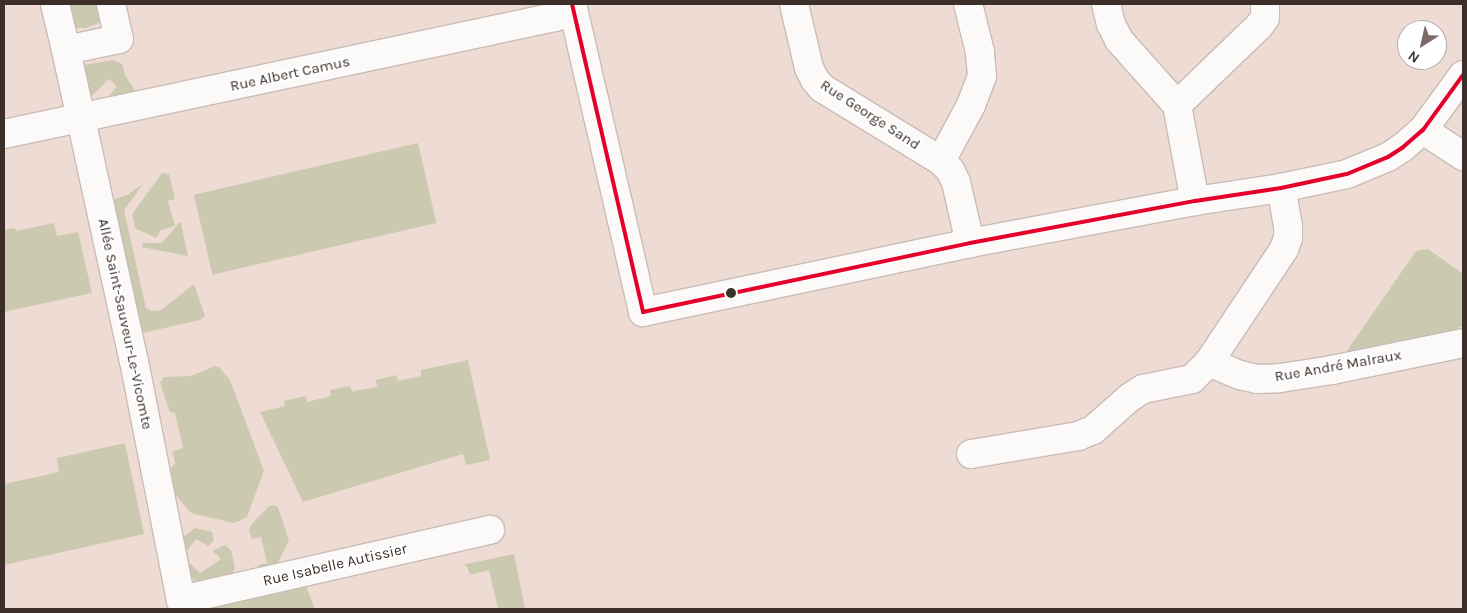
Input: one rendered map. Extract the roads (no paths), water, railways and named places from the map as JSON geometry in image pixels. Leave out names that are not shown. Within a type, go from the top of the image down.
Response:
[{"type":"street","name":"Allée Saint-Sauveur-Le-Vicomte","points":[[55,4],[82,116],[134,361],[181,600]]},
{"type":"street","points":[[66,50],[119,39],[111,4]]},
{"type":"street","points":[[572,4],[643,312],[970,243],[1194,201],[1281,188],[1347,174],[1395,153],[1423,130],[1463,75]]},
{"type":"street","name":"Rue Albert Camus","points":[[4,134],[555,17],[572,4]]},
{"type":"street","name":"Rue George Sand","points":[[794,4],[809,68],[815,80],[822,88],[941,161],[950,170],[956,182],[970,243]]},
{"type":"street","points":[[941,161],[971,105],[982,76],[980,52],[968,4]]},
{"type":"street","points":[[1106,4],[1111,24],[1119,40],[1177,105],[1194,201]]},
{"type":"street","points":[[1177,105],[1258,26],[1264,18],[1265,4]]},
{"type":"street","points":[[1423,130],[1463,156]]},
{"type":"street","points":[[971,454],[1078,436],[1093,430],[1129,398],[1143,389],[1192,380],[1210,362],[1284,248],[1288,238],[1288,226],[1281,188]]},
{"type":"street","name":"Rue André Malraux","points":[[1210,362],[1240,375],[1257,379],[1280,378],[1332,370],[1463,343]]},
{"type":"street","name":"Rue Isabelle Autissier","points":[[181,600],[490,530]]}]
